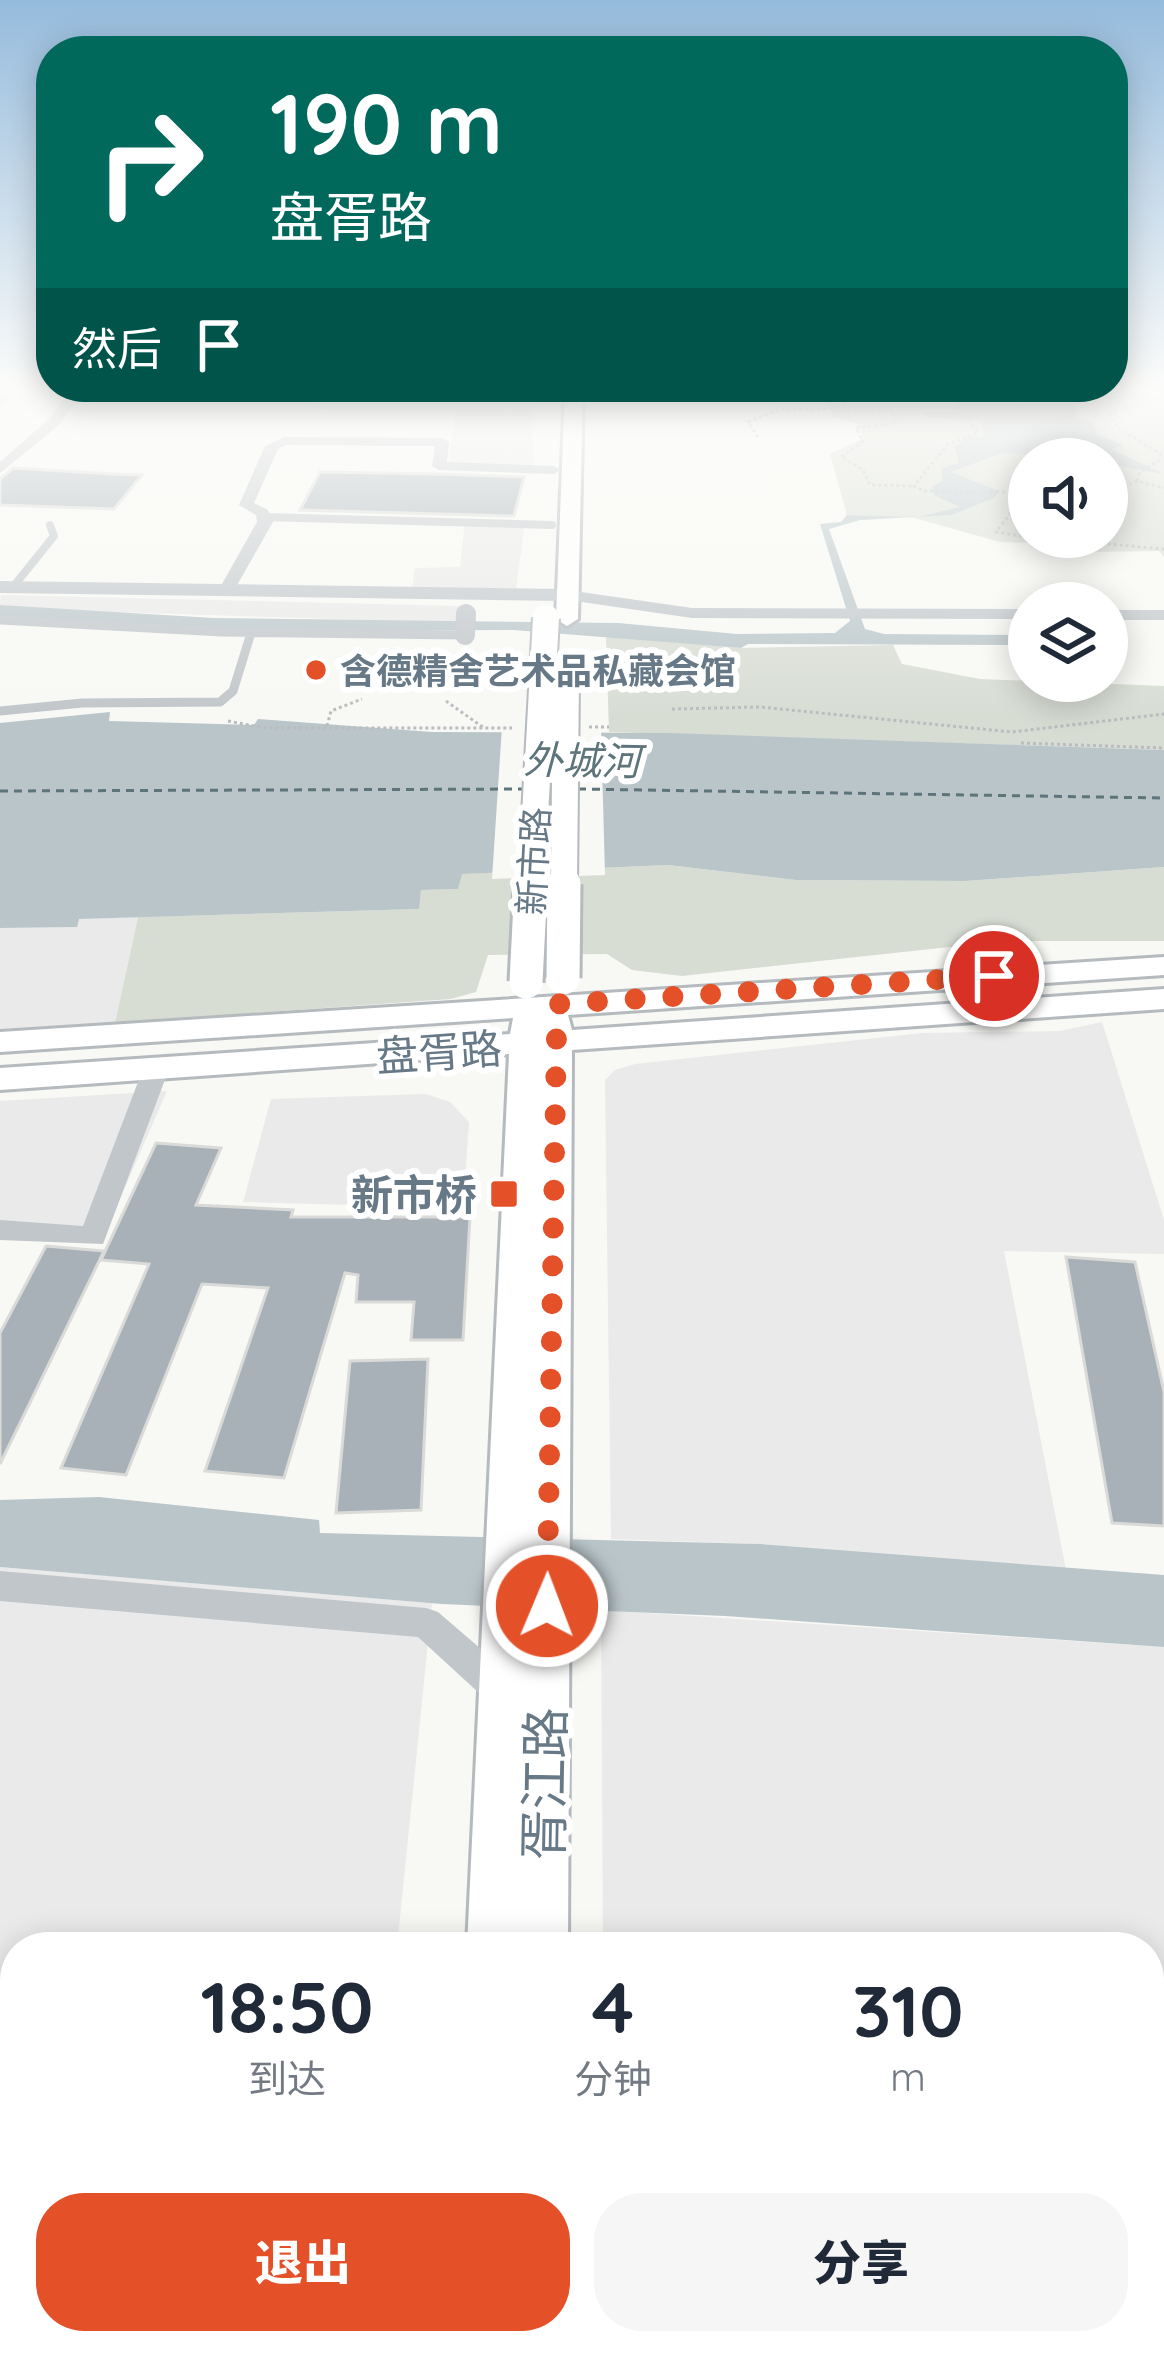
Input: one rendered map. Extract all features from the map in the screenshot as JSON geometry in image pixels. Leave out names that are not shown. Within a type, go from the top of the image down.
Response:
[{"type":"main road","name":"新市路","points":[[553,498],[557,607]]},
{"type":"main road","name":"新市路","points":[[540,1045],[565,498]]},
{"type":"main road","name":"盘胥路","points":[[0,1044],[543,992],[1163,982]]},
{"type":"main road","name":"盘胥路","points":[[0,1076],[540,1045],[1163,982]]},
{"type":"main road","points":[[663,1017],[1043,1000],[1163,982]]},
{"type":"main road","points":[[0,1044],[409,1033],[0,1076]]},
{"type":"main road","name":"胥江路","points":[[540,1045],[525,1692],[540,1932]]},
{"type":"main road","name":"胥江路","points":[[496,1932],[525,1692]]},
{"type":"street","points":[[226,591],[264,517],[246,505],[249,498]]},
{"type":"street","points":[[6,587],[226,591],[692,613],[1008,614]]},
{"type":"street","points":[[465,635],[467,604]]},
{"type":"street","points":[[1128,614],[1164,615]]},
{"type":"street","points":[[0,1230],[92,1237],[156,1069]]},
{"type":"street","points":[[0,1586],[196,1599],[426,1623],[525,1692]]},
{"type":"lane","points":[[264,517],[552,525]]},
{"type":"lane","points":[[6,587],[53,536],[50,526]]},
{"type":"lane","points":[[0,620],[251,633],[465,635]]},
{"type":"lane","points":[[0,711],[82,703],[220,702],[233,691],[251,633]]},
{"type":"path","points":[[1008,516],[996,532],[1008,534]]},
{"type":"path","points":[[1128,546],[1164,549]]},
{"type":"path","points":[[327,726],[331,712],[362,699]]},
{"type":"path","points":[[446,701],[484,728]]},
{"type":"path","points":[[672,709],[783,709],[1012,732],[1164,714]]},
{"type":"path","points":[[244,722],[241,726],[265,728],[516,728]]},
{"type":"path","points":[[586,727],[609,727]]},
{"type":"path","points":[[1021,743],[1164,748]]},
{"type":"shaded area","points":[[842,498],[1008,498],[1008,542],[1000,542],[911,517],[847,515]]},
{"type":"shaded area","points":[[1128,498],[1164,498],[1164,557],[1159,551],[1128,551]]},
{"type":"shaded area","points":[[465,521],[525,521],[516,589],[412,588],[415,568],[460,567]]},
{"type":"shaded area","points":[[1,595],[459,606],[460,623],[83,611],[0,605]]},
{"type":"shaded area","points":[[606,636],[740,648],[893,645],[902,664],[1008,680],[1008,702],[1128,702],[1128,685],[1164,686],[1164,750],[609,732]]},
{"type":"shaded area","points":[[668,865],[796,880],[965,881],[1164,867],[1164,941],[1005,941],[682,976],[632,970],[607,954],[488,955],[476,992],[451,999],[115,1023],[138,917],[418,909],[421,890],[458,889],[461,874]]},
{"type":"shaded area","points":[[138,917],[115,1023],[0,1029],[0,928],[76,927],[78,919]]},
{"type":"shaded area","points":[[1102,1022],[1164,1220],[1164,1254],[1004,1251],[1066,1570],[760,1544],[611,1539],[605,1080],[615,1070],[635,1064],[923,1033],[1060,1031]]},
{"type":"shaded area","points":[[167,1091],[103,1238],[0,1240],[0,1101]]},
{"type":"shaded area","points":[[426,1094],[450,1102],[469,1122],[463,1208],[243,1202],[271,1099]]},
{"type":"shaded area","points":[[0,1567],[432,1603],[399,1932],[0,1932]]},
{"type":"shaded area","points":[[601,1610],[1164,1647],[1164,1932],[603,1932]]},
{"type":"water","points":[[940,498],[994,498],[951,515],[919,517],[960,507]]},
{"type":"water","points":[[847,515],[916,517],[860,520],[829,529],[865,629],[884,634],[1008,635],[1008,645],[748,644],[741,648],[514,630],[277,631],[0,618],[0,605],[213,618],[618,623],[737,634],[835,633],[850,621],[820,524],[841,522]]},
{"type":"water","name":"外城河","points":[[110,712],[109,721],[254,725],[258,719],[432,732],[670,733],[1164,750],[1164,867],[965,881],[796,880],[668,865],[462,874],[458,889],[421,890],[419,909],[79,919],[77,927],[0,928],[0,723]]},
{"type":"water","points":[[99,1497],[319,1520],[320,1533],[760,1544],[1164,1575],[1164,1647],[725,1616],[442,1604],[0,1567],[0,1500]]},
{"type":"pier","points":[[502,726],[601,726],[605,875],[492,879]]},
{"type":"building","points":[[0,498],[123,498],[114,509],[0,505]]},
{"type":"building","points":[[306,498],[519,498],[514,516],[300,510]]},
{"type":"building","points":[[156,1143],[221,1148],[196,1205],[293,1210],[291,1217],[470,1217],[463,1340],[411,1340],[414,1302],[356,1302],[358,1275],[345,1273],[284,1478],[205,1471],[268,1288],[202,1284],[126,1475],[61,1468],[149,1264],[101,1260]]},
{"type":"building","points":[[46,1246],[104,1251],[0,1464],[0,1333]]},
{"type":"building","points":[[1066,1257],[1135,1262],[1164,1392],[1164,1526],[1112,1523]]},
{"type":"building","points":[[428,1359],[421,1510],[336,1513],[350,1361]]},
{"type":"ferry route","points":[[0,791],[526,789]]},
{"type":"ferry route","points":[[578,789],[1164,798]]},
{"type":"place","name":"含德精舍艺术品私藏会馆","points":[[316,670]]},
{"type":"place","name":"新市桥","points":[[504,1194]]},
{"type":"route","points":[[547,1606],[557,1004],[994,976]]}]
